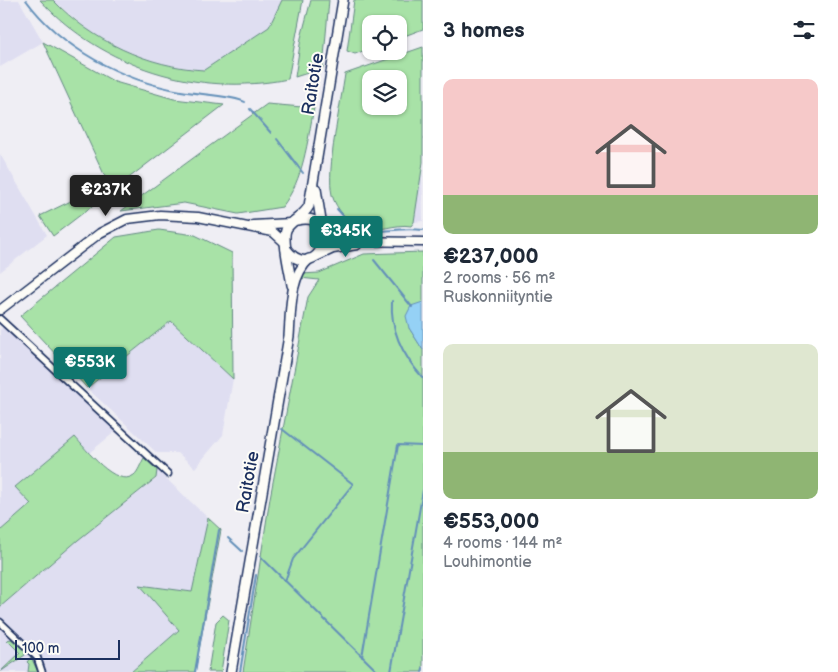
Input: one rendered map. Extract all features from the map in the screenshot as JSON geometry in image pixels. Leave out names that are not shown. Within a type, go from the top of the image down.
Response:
[{"type":"main road","name":"Raitotie","points":[[294,221],[305,213],[309,206],[343,0]]},
{"type":"main road","name":"Raitotie","points":[[315,174],[323,230]]},
{"type":"main road","points":[[311,219],[323,230],[324,246],[313,258],[296,258],[285,246],[286,229],[294,221],[311,219]]},
{"type":"main road","name":"Raitotie","points":[[285,246],[290,265],[293,297]]},
{"type":"main road","name":"Raitotie","points":[[231,672],[278,400],[293,297],[299,272],[313,258]]},
{"type":"street","points":[[0,310],[100,233],[127,219],[160,215],[198,217],[273,232],[285,246]]},
{"type":"street","points":[[242,225],[294,221]]},
{"type":"street","points":[[323,230],[331,238],[343,241],[423,242]]},
{"type":"street","points":[[313,258],[333,250],[371,242]]},
{"type":"street","points":[[0,319],[168,474]]},
{"type":"street","points":[[0,622],[37,657],[42,672]]},
{"type":"shaded area","points":[[0,0],[19,0],[43,42],[0,67]]},
{"type":"shaded area","points":[[53,0],[296,0],[287,67],[239,47],[204,70],[159,64],[125,51],[89,31]]},
{"type":"shaded area","points":[[0,154],[47,235],[0,272]]},
{"type":"shaded area","points":[[422,162],[423,221],[414,222]]},
{"type":"shaded area","points":[[171,321],[233,379],[223,435],[195,468],[178,453],[157,453],[87,388]]},
{"type":"shaded area","points":[[3,327],[116,431],[89,453],[75,437],[15,487],[32,504],[0,531],[0,330]]},
{"type":"shaded area","points":[[157,470],[208,518],[192,592],[141,586],[179,630],[131,672],[0,672],[0,607],[78,540],[156,479]]},
{"type":"green space","points":[[40,0],[53,0],[85,28],[122,49],[162,64],[204,70],[269,27],[282,0],[303,0],[288,79],[254,84],[220,84],[187,80],[154,72],[122,60],[93,44],[65,24]]},
{"type":"green space","points":[[311,0],[329,0],[323,68],[316,69],[314,64],[309,65],[311,72],[295,77],[301,38]]},
{"type":"green space","points":[[354,0],[423,0],[423,29],[407,35],[407,15],[362,15],[362,51],[355,54],[347,51]]},
{"type":"green space","points":[[43,42],[115,82],[174,99],[224,105],[53,236],[40,216],[108,183]]},
{"type":"green space","points":[[423,47],[423,162],[414,222],[411,226],[375,229],[362,228],[340,211],[332,195],[331,184],[335,136],[345,74],[385,60],[407,60],[407,53]]},
{"type":"green space","points":[[267,104],[314,108],[304,160],[295,184],[282,207],[238,214],[184,203],[121,211]]},
{"type":"green space","points":[[159,230],[195,235],[232,253],[233,379],[171,321],[87,388],[20,316],[116,237]]},
{"type":"green space","points":[[423,252],[423,302],[409,328],[423,350],[423,672],[243,672],[270,498],[308,297],[319,280],[300,278],[301,274],[319,273],[364,254]]},
{"type":"green space","points":[[75,437],[93,458],[119,477],[127,478],[134,475],[144,458],[157,470],[156,478],[78,540],[0,607],[0,531],[31,504],[15,487]]},
{"type":"green space","points":[[208,518],[221,530],[195,672],[131,672],[179,630],[140,585],[192,592]]},
{"type":"green space","points":[[223,615],[229,620],[221,672],[208,672],[216,622]]},
{"type":"green space","points":[[11,639],[25,651],[25,655],[0,672],[20,653],[7,640]]},
{"type":"green space","points":[[31,657],[38,672],[28,672],[29,664],[27,662]]},
{"type":"water","points":[[423,302],[423,350],[409,328],[406,316],[411,306]]},
{"type":"waterway","points":[[26,0],[57,33],[95,60],[116,70],[159,86],[233,98],[245,102]]},
{"type":"waterway","points":[[250,109],[271,133]]},
{"type":"waterway","points":[[277,139],[303,173]]},
{"type":"waterway","points":[[337,209],[348,220],[358,227],[367,230],[423,230]]},
{"type":"waterway","points":[[374,260],[412,307]]},
{"type":"waterway","points":[[392,301],[393,323],[399,342],[409,361],[423,378]]},
{"type":"waterway","points":[[282,429],[353,484],[293,559],[285,581]]},
{"type":"waterway","points":[[362,657],[398,445],[423,446]]},
{"type":"waterway","points":[[391,672],[423,490]]},
{"type":"waterway","points":[[195,672],[219,530]]},
{"type":"waterway","points":[[228,538],[242,551]]},
{"type":"waterway","points":[[260,556],[378,672]]},
{"type":"waterway","points":[[240,672],[256,575]]},
{"type":"waterway","points":[[422,672],[423,668]]}]
